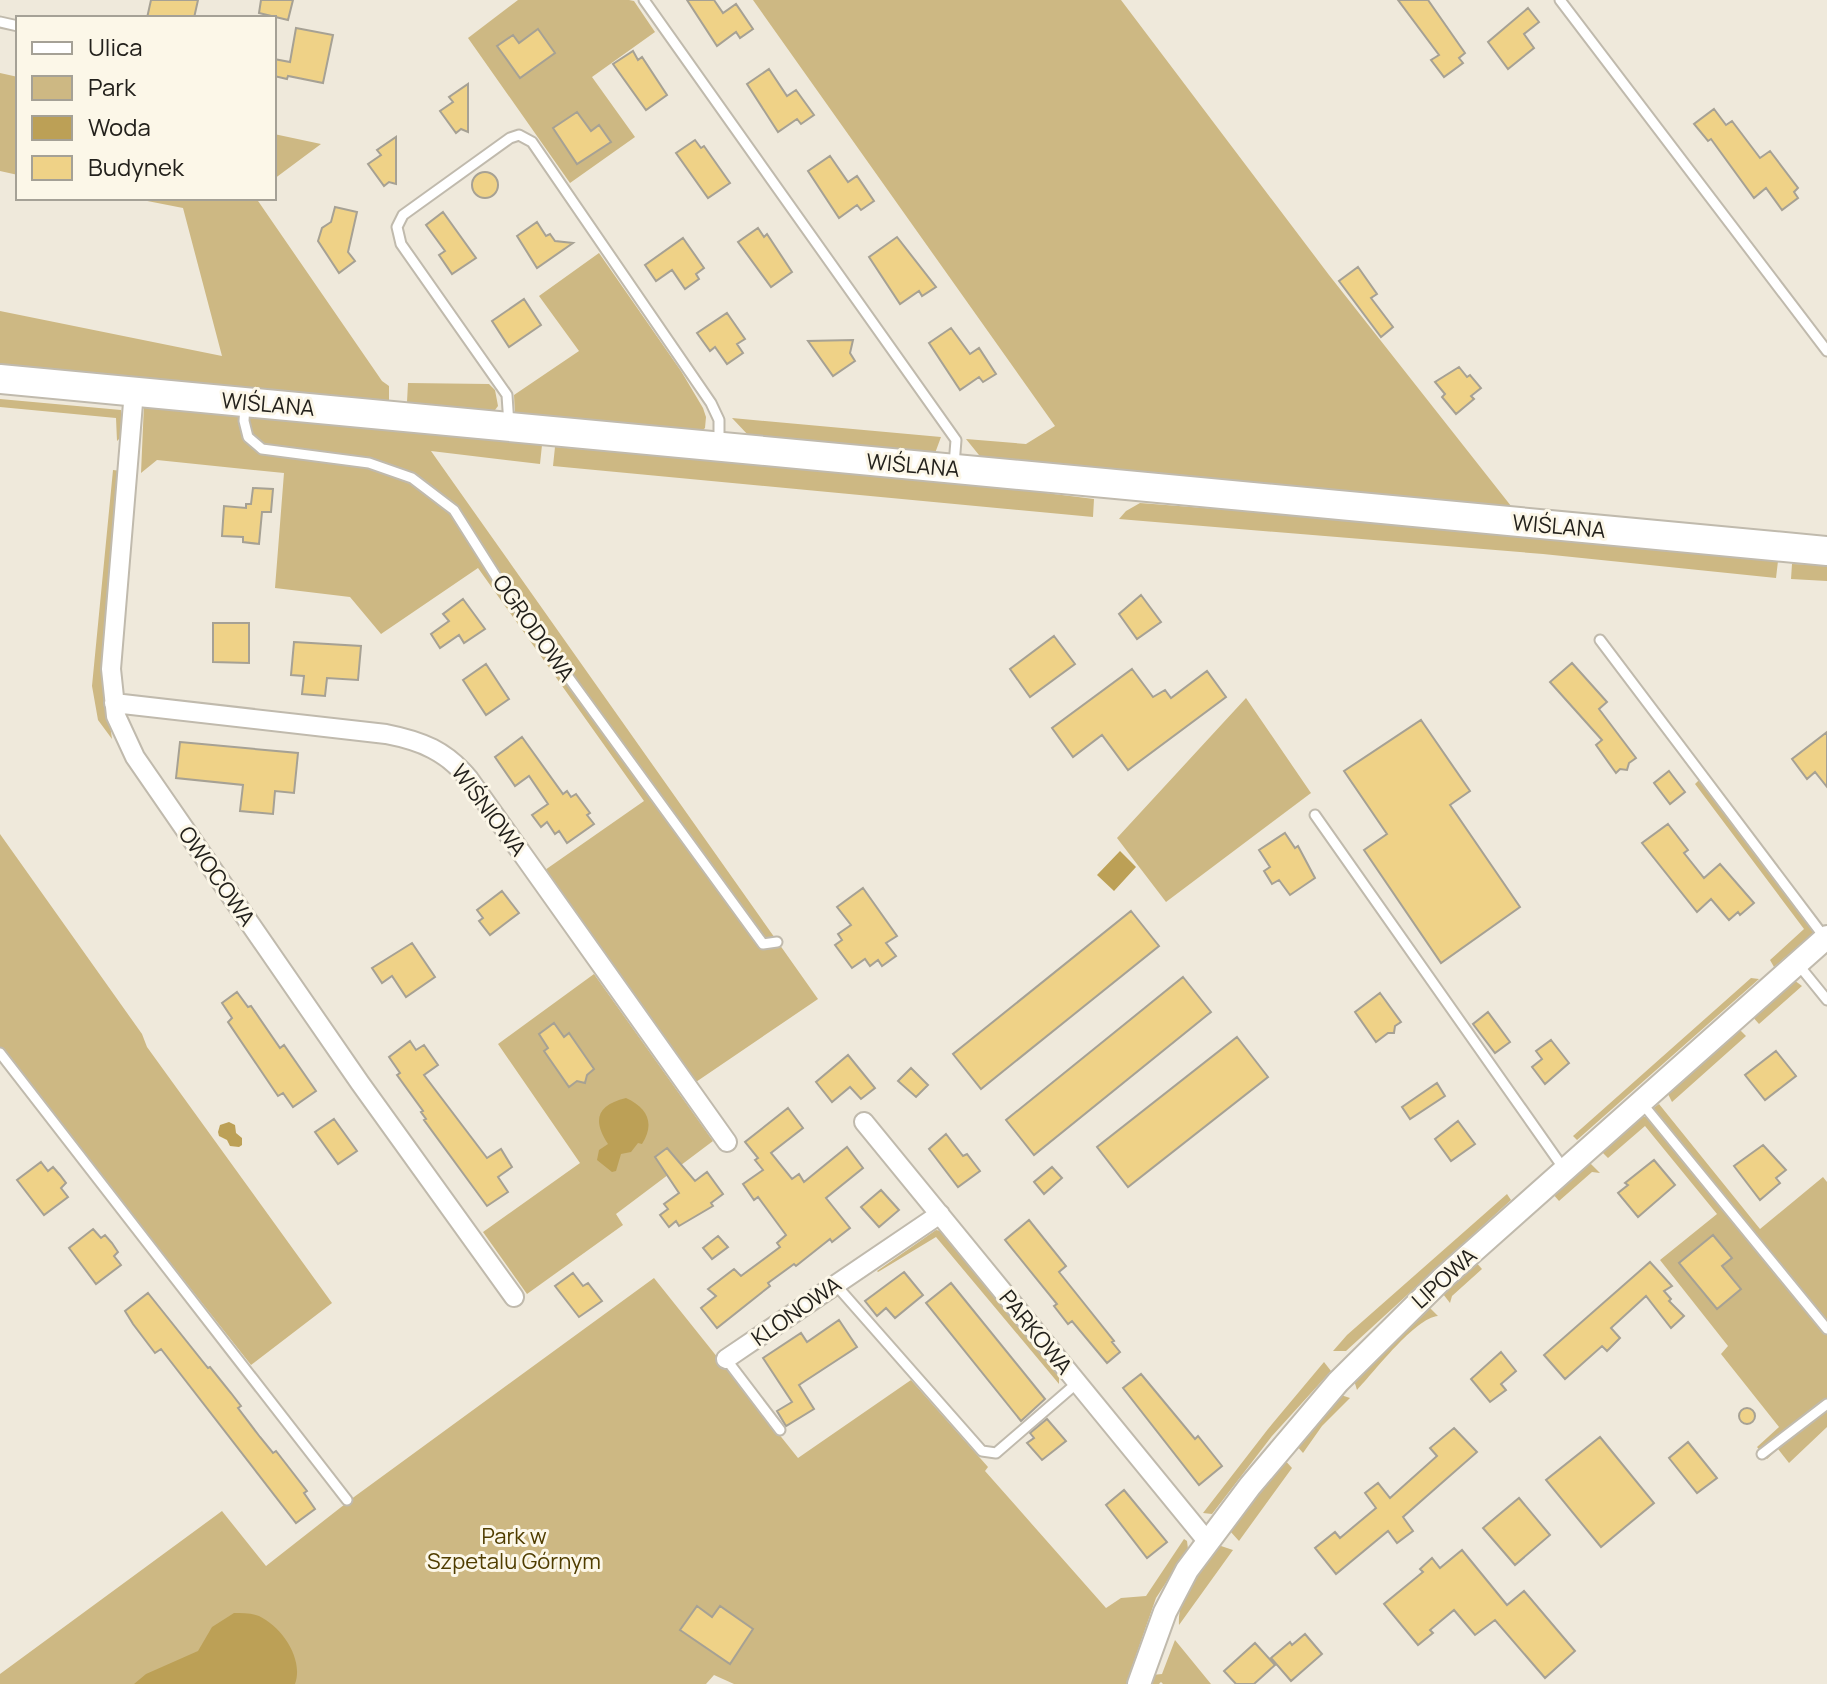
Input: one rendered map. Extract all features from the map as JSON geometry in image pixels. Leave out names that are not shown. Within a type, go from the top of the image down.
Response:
[{"type":"main road","name":"WIŚLANA","points":[[0,379],[1827,551]]},
{"type":"street","name":"OWOCOWA","points":[[134,391],[112,644],[114,703],[120,726],[135,757],[352,1072],[514,1297]]},
{"type":"street","name":"WIŚNIOWA","points":[[114,703],[386,734],[415,740],[445,754],[469,779],[727,1142]]},
{"type":"street","name":"LIPOWA","points":[[1139,1684],[1165,1612],[1187,1570],[1306,1418],[1365,1352],[1442,1279],[1826,938]]},
{"type":"street","name":"PARKOWA","points":[[864,1122],[1207,1541]]},
{"type":"street","name":"KLONOWA","points":[[726,1359],[940,1214]]},
{"type":"lane","points":[[644,0],[956,440],[954,469]]},
{"type":"lane","points":[[1560,0],[1827,351]]},
{"type":"lane","points":[[509,427],[507,395],[401,244],[397,227],[403,215],[510,138],[519,135],[526,137],[538,151],[711,403],[719,420],[719,447]]},
{"type":"lane","name":"OGRODOWA","points":[[245,402],[245,430],[251,441],[262,449],[369,463],[412,478],[454,510],[504,589],[763,944],[777,942]]},
{"type":"lane","points":[[1600,640],[1826,938]]},
{"type":"lane","points":[[1315,815],[1565,1170]]},
{"type":"lane","points":[[1797,963],[1827,1000]]},
{"type":"lane","points":[[0,1053],[347,1500]]},
{"type":"lane","points":[[1641,1102],[1827,1329]]},
{"type":"lane","points":[[835,1284],[982,1451],[996,1453],[1077,1383]]},
{"type":"lane","name":"KLONOWA","points":[[726,1359],[780,1430]]},
{"type":"lane","points":[[1762,1454],[1827,1404]]},
{"type":"green space","points":[[518,0],[634,1],[655,32],[592,77],[635,137],[570,183],[468,38]]},
{"type":"green space","points":[[753,0],[1121,0],[1329,275],[1511,506],[983,460],[966,439],[1026,444],[1055,426]]},
{"type":"green space","points":[[0,73],[16,77],[16,175],[0,171]]},
{"type":"green space","points":[[276,134],[321,144],[276,178]]},
{"type":"green space","points":[[142,200],[257,200],[382,381],[389,386],[386,405],[0,370],[0,311],[222,356],[183,208]]},
{"type":"green space","points":[[599,253],[703,408],[705,428],[699,434],[515,416],[514,395],[579,351],[539,296]]},
{"type":"green space","points":[[408,383],[489,384],[495,390],[498,406],[490,410],[407,402]]},
{"type":"green space","points":[[0,399],[121,410],[124,434],[117,441],[116,418],[0,407]]},
{"type":"green space","points":[[144,404],[542,445],[540,464],[431,451],[818,999],[693,1084],[545,870],[644,801],[478,568],[381,634],[350,597],[275,588],[284,473],[157,460],[141,473]]},
{"type":"green space","points":[[732,418],[941,437],[934,456],[749,436]]},
{"type":"green space","points":[[555,447],[925,478],[1094,499],[1093,517],[553,466]]},
{"type":"green space","points":[[113,470],[121,471],[107,702],[112,739],[98,720],[92,686]]},
{"type":"green space","points":[[1140,503],[1576,537],[1778,561],[1776,578],[1543,554],[1119,519]]},
{"type":"green space","points":[[1792,564],[1827,565],[1827,581],[1791,579]]},
{"type":"green space","points":[[1246,698],[1311,793],[1166,902],[1117,838]]},
{"type":"green space","points":[[1700,779],[1815,932],[1774,967],[1770,960],[1804,929],[1695,784]]},
{"type":"green space","points":[[0,834],[142,1034],[147,1047],[332,1303],[251,1365],[0,1047]]},
{"type":"green space","points":[[594,974],[713,1141],[616,1214],[623,1225],[527,1294],[483,1232],[580,1163],[498,1044]]},
{"type":"green space","points":[[1751,978],[1759,979],[1577,1140],[1573,1136]]},
{"type":"green space","points":[[1794,980],[1802,986],[1759,1024],[1751,1015]]},
{"type":"green space","points":[[1738,1028],[1746,1036],[1672,1102],[1669,1088]]},
{"type":"green space","points":[[1659,1104],[1760,1229],[1823,1177],[1827,1182],[1827,1427],[1789,1463],[1778,1449],[1767,1459],[1757,1447],[1779,1427],[1721,1354],[1728,1346],[1660,1260],[1717,1214],[1645,1126],[1608,1158],[1601,1151],[1637,1117],[1648,1117],[1747,1240],[1754,1234],[1652,1109]]},
{"type":"green space","points":[[1588,1161],[1600,1173],[1592,1172],[1559,1201],[1552,1193]]},
{"type":"green space","points":[[1507,1194],[1511,1200],[1346,1351],[1333,1351],[1347,1335]]},
{"type":"green space","points":[[936,1230],[941,1231],[1059,1377],[1059,1384],[936,1237],[877,1271]]},
{"type":"green space","points":[[1475,1261],[1482,1269],[1452,1296],[1450,1303],[1443,1294],[1444,1289]]},
{"type":"green space","name":"Park w Szpetalu Górnym","points":[[654,1278],[798,1458],[911,1380],[988,1467],[985,1471],[1106,1608],[1121,1598],[1146,1596],[1184,1539],[1187,1541],[1188,1549],[1156,1598],[1126,1684],[734,1684],[714,1675],[706,1684],[0,1684],[0,1674],[222,1511],[266,1566],[354,1497]]},
{"type":"green space","points":[[1429,1307],[1438,1316],[1407,1335],[1357,1390],[1353,1377]]},
{"type":"green space","points":[[1324,1362],[1331,1371],[1272,1436],[1212,1514],[1203,1513],[1268,1429]]},
{"type":"green space","points":[[1338,1394],[1350,1398],[1322,1426],[1303,1453],[1296,1445]]},
{"type":"green space","points":[[1283,1458],[1292,1468],[1239,1541],[1229,1530]]},
{"type":"green space","points":[[1218,1545],[1233,1550],[1179,1625],[1186,1593]]},
{"type":"green space","points":[[1175,1640],[1211,1684],[1150,1684],[1152,1675],[1162,1674]]},
{"type":"water","points":[[1120,851],[1136,867],[1114,891],[1097,875]]},
{"type":"water","points":[[626,1098],[644,1112],[648,1130],[642,1144],[638,1143],[631,1152],[621,1154],[616,1171],[612,1172],[597,1160],[599,1150],[608,1144],[600,1128],[600,1115],[609,1105]]},
{"type":"water","points":[[229,1122],[235,1125],[236,1133],[242,1138],[239,1147],[230,1146],[227,1140],[219,1136],[220,1125]]},
{"type":"water","points":[[234,1613],[259,1616],[283,1636],[294,1654],[295,1684],[134,1684],[146,1674],[198,1651],[212,1627]]},
{"type":"building","points":[[151,0],[198,0],[194,16],[147,16]]},
{"type":"building","points":[[261,0],[293,0],[288,20],[259,13]]},
{"type":"building","points":[[687,0],[714,0],[723,13],[736,4],[753,29],[740,38],[736,32],[717,46]]},
{"type":"building","points":[[1398,0],[1428,0],[1465,53],[1459,58],[1463,63],[1444,77],[1431,60],[1439,55]]},
{"type":"building","points":[[1528,8],[1539,22],[1524,34],[1534,48],[1508,69],[1488,42]]},
{"type":"building","points":[[296,28],[333,35],[323,83],[276,76],[276,59],[290,62]]},
{"type":"building","points":[[538,29],[555,53],[520,78],[497,46],[513,35],[519,43]]},
{"type":"building","points":[[633,51],[638,60],[642,57],[667,95],[646,110],[613,64]]},
{"type":"building","points":[[769,69],[787,96],[796,90],[814,115],[801,124],[797,119],[778,132],[747,84]]},
{"type":"building","points":[[468,84],[468,132],[461,129],[456,133],[440,111],[453,102],[449,97]]},
{"type":"building","points":[[1714,109],[1726,125],[1732,121],[1760,158],[1770,151],[1798,188],[1794,192],[1798,198],[1782,210],[1766,188],[1754,198],[1711,139],[1708,141],[1694,124]]},
{"type":"building","points":[[577,112],[591,131],[599,125],[611,142],[577,164],[553,128]]},
{"type":"building","points":[[396,137],[396,184],[389,182],[384,186],[368,164],[381,155],[377,150]]},
{"type":"building","points":[[695,140],[701,148],[704,146],[730,183],[708,198],[676,153]]},
{"type":"building","points":[[830,156],[848,182],[857,176],[874,201],[861,210],[857,205],[839,218],[808,171]]},
{"type":"building","points":[[485,172],[494,176],[498,185],[494,194],[485,198],[476,194],[472,185],[476,176]]},
{"type":"building","points":[[335,207],[357,212],[348,252],[355,261],[339,273],[318,241],[322,228],[331,222]]},
{"type":"building","points":[[443,212],[476,258],[452,274],[439,255],[445,251],[426,225]]},
{"type":"building","points":[[537,222],[546,236],[550,234],[555,241],[573,243],[537,268],[517,236]]},
{"type":"building","points":[[758,228],[764,237],[767,234],[792,272],[771,287],[738,242]]},
{"type":"building","points":[[897,237],[936,287],[922,296],[919,291],[900,304],[869,257]]},
{"type":"building","points":[[683,238],[704,268],[696,274],[699,279],[685,289],[672,270],[656,281],[645,265]]},
{"type":"building","points":[[1358,267],[1377,294],[1371,298],[1393,327],[1381,337],[1339,281]]},
{"type":"building","points":[[524,299],[541,325],[509,347],[492,321]]},
{"type":"building","points":[[727,313],[745,339],[737,344],[743,353],[727,364],[715,347],[710,351],[697,333]]},
{"type":"building","points":[[951,328],[970,354],[979,348],[996,374],[983,382],[979,377],[960,390],[929,343]]},
{"type":"building","points":[[853,340],[850,353],[855,361],[833,376],[808,341]]},
{"type":"building","points":[[1459,367],[1481,388],[1471,396],[1474,399],[1456,414],[1435,382]]},
{"type":"building","points":[[253,488],[273,489],[271,512],[262,512],[259,544],[243,542],[243,537],[222,536],[224,506],[246,508],[246,504],[251,504]]},
{"type":"building","points":[[1141,595],[1161,622],[1137,639],[1119,614]]},
{"type":"building","points":[[463,599],[485,629],[464,643],[459,635],[440,648],[431,634],[449,621],[443,614]]},
{"type":"building","points":[[213,623],[249,623],[249,663],[213,662]]},
{"type":"building","points":[[1054,636],[1075,664],[1030,697],[1010,669]]},
{"type":"building","points":[[294,642],[361,646],[358,680],[327,678],[325,696],[302,694],[304,676],[291,675]]},
{"type":"building","points":[[1572,663],[1607,702],[1599,709],[1636,758],[1629,763],[1627,770],[1620,769],[1616,773],[1596,745],[1602,740],[1550,682]]},
{"type":"building","points":[[486,664],[509,699],[486,715],[463,680]]},
{"type":"building","points":[[1132,669],[1153,697],[1165,690],[1171,698],[1207,671],[1226,697],[1128,770],[1102,735],[1073,757],[1052,728]]},
{"type":"building","points":[[1421,720],[1470,791],[1450,805],[1520,907],[1441,963],[1364,850],[1387,834],[1344,771]]},
{"type":"building","points":[[1827,732],[1827,787],[1815,772],[1807,779],[1792,759]]},
{"type":"building","points":[[522,737],[563,794],[567,791],[571,797],[576,794],[590,813],[587,815],[594,824],[567,843],[559,831],[555,834],[547,822],[541,827],[532,815],[548,804],[529,776],[515,786],[495,757]]},
{"type":"building","points":[[180,742],[298,753],[294,793],[275,791],[273,814],[240,811],[243,785],[176,778]]},
{"type":"building","points":[[1669,771],[1685,792],[1670,804],[1654,783]]},
{"type":"building","points":[[1668,824],[1688,850],[1684,853],[1704,878],[1720,864],[1754,903],[1729,920],[1711,899],[1697,912],[1642,843]]},
{"type":"building","points":[[1285,833],[1295,848],[1298,846],[1315,878],[1290,895],[1279,880],[1272,884],[1264,871],[1270,867],[1259,850]]},
{"type":"building","points":[[863,888],[897,936],[886,943],[896,956],[882,966],[878,960],[870,966],[865,959],[852,968],[835,945],[842,940],[838,934],[851,925],[837,907]]},
{"type":"building","points":[[502,891],[519,913],[490,935],[479,921],[483,918],[477,910]]},
{"type":"building","points":[[1131,911],[1159,946],[981,1089],[953,1054]]},
{"type":"building","points":[[412,943],[435,977],[406,997],[392,976],[382,983],[372,968]]},
{"type":"building","points":[[1183,977],[1211,1012],[1034,1155],[1006,1120]]},
{"type":"building","points":[[237,992],[248,1007],[251,1006],[280,1048],[284,1045],[316,1091],[293,1107],[283,1093],[278,1096],[228,1022],[232,1018],[222,1003]]},
{"type":"building","points":[[1380,993],[1401,1022],[1395,1026],[1394,1033],[1388,1033],[1376,1042],[1355,1012]]},
{"type":"building","points":[[1488,1012],[1510,1042],[1495,1053],[1473,1024]]},
{"type":"building","points":[[554,1023],[564,1037],[569,1033],[594,1069],[587,1075],[585,1083],[577,1081],[569,1087],[544,1051],[548,1048],[539,1034]]},
{"type":"building","points":[[1237,1037],[1268,1077],[1128,1187],[1097,1147]]},
{"type":"building","points":[[1551,1040],[1569,1063],[1545,1084],[1532,1067],[1542,1059],[1536,1051]]},
{"type":"building","points":[[410,1041],[416,1050],[424,1045],[438,1065],[424,1075],[487,1158],[501,1149],[512,1167],[498,1177],[508,1192],[487,1206],[424,1120],[423,1111],[397,1075],[400,1073],[389,1057]]},
{"type":"building","points":[[1776,1051],[1796,1076],[1765,1100],[1745,1075]]},
{"type":"building","points":[[848,1055],[875,1088],[861,1099],[850,1087],[832,1102],[816,1082]]},
{"type":"building","points":[[911,1068],[928,1085],[916,1097],[898,1081]]},
{"type":"building","points":[[1437,1083],[1445,1096],[1410,1119],[1402,1107]]},
{"type":"building","points":[[788,1108],[803,1128],[771,1153],[792,1179],[799,1174],[804,1182],[847,1147],[863,1168],[826,1198],[850,1228],[768,1283],[770,1286],[717,1328],[701,1308],[716,1296],[708,1289],[734,1269],[741,1276],[780,1247],[777,1243],[786,1235],[758,1197],[754,1200],[743,1184],[763,1170],[745,1142]]},
{"type":"building","points":[[334,1119],[357,1151],[338,1164],[315,1132]]},
{"type":"building","points":[[1458,1121],[1475,1144],[1451,1161],[1435,1139]]},
{"type":"building","points":[[946,1134],[980,1171],[958,1187],[929,1149]]},
{"type":"building","points":[[1763,1145],[1786,1170],[1776,1178],[1780,1183],[1760,1200],[1734,1166]]},
{"type":"building","points":[[667,1148],[695,1181],[707,1172],[723,1194],[711,1203],[713,1206],[679,1226],[676,1221],[669,1227],[660,1215],[668,1209],[664,1204],[679,1193],[655,1157]]},
{"type":"building","points":[[1654,1160],[1675,1185],[1638,1217],[1618,1193],[1628,1185],[1625,1183]]},
{"type":"building","points":[[41,1162],[48,1171],[53,1167],[60,1175],[66,1183],[61,1188],[68,1197],[44,1215],[17,1180]]},
{"type":"building","points":[[1052,1167],[1062,1178],[1044,1194],[1034,1182]]},
{"type":"building","points":[[881,1190],[899,1210],[879,1227],[861,1207]]},
{"type":"building","points":[[1029,1220],[1066,1266],[1059,1272],[1120,1352],[1107,1363],[1072,1321],[1068,1324],[1054,1306],[1057,1304],[1005,1240]]},
{"type":"building","points":[[93,1229],[101,1238],[105,1235],[112,1243],[118,1252],[114,1256],[121,1265],[96,1284],[69,1248]]},
{"type":"building","points":[[1713,1235],[1732,1258],[1722,1266],[1741,1289],[1717,1309],[1679,1263]]},
{"type":"building","points":[[718,1236],[728,1247],[712,1259],[703,1248]]},
{"type":"building","points":[[1650,1262],[1672,1286],[1664,1291],[1684,1316],[1671,1328],[1646,1296],[1611,1328],[1620,1338],[1607,1351],[1602,1346],[1565,1379],[1544,1355]]},
{"type":"building","points":[[904,1272],[923,1295],[895,1318],[886,1308],[877,1316],[865,1301]]},
{"type":"building","points":[[573,1273],[583,1286],[588,1283],[602,1301],[579,1317],[555,1286]]},
{"type":"building","points":[[951,1283],[1045,1399],[1021,1421],[926,1303]]},
{"type":"building","points":[[148,1293],[231,1393],[241,1406],[238,1408],[260,1437],[273,1453],[276,1451],[307,1491],[304,1493],[315,1509],[296,1523],[161,1349],[155,1353],[133,1324],[125,1311]]},
{"type":"building","points":[[839,1320],[857,1347],[799,1385],[814,1409],[786,1426],[777,1411],[792,1402],[763,1358],[801,1333],[807,1342]]},
{"type":"building","points":[[1501,1352],[1516,1371],[1501,1384],[1506,1390],[1490,1402],[1471,1379]]},
{"type":"building","points":[[1141,1374],[1195,1439],[1198,1436],[1222,1466],[1199,1485],[1123,1388]]},
{"type":"building","points":[[1744,1408],[1750,1408],[1755,1416],[1753,1422],[1744,1424],[1739,1419],[1739,1413]]},
{"type":"building","points":[[1047,1419],[1066,1441],[1042,1460],[1027,1443],[1034,1438],[1030,1433]]},
{"type":"building","points":[[1454,1428],[1477,1452],[1403,1517],[1413,1531],[1397,1543],[1388,1531],[1336,1574],[1315,1548],[1335,1532],[1340,1538],[1376,1508],[1365,1493],[1378,1483],[1390,1498],[1437,1456],[1430,1448]]},
{"type":"building","points":[[1600,1437],[1654,1503],[1601,1547],[1546,1480]]},
{"type":"building","points":[[1688,1442],[1717,1478],[1697,1493],[1669,1458]]},
{"type":"building","points":[[1124,1490],[1167,1542],[1147,1558],[1106,1505]]},
{"type":"building","points":[[1519,1498],[1550,1535],[1515,1565],[1483,1528]]},
{"type":"building","points":[[1462,1550],[1507,1605],[1524,1591],[1575,1651],[1545,1678],[1495,1620],[1475,1635],[1454,1610],[1418,1645],[1384,1604],[1423,1572],[1420,1569],[1432,1558],[1440,1568]]},
{"type":"building","points":[[697,1606],[712,1617],[720,1606],[753,1629],[730,1664],[680,1630]]},
{"type":"building","points":[[1305,1634],[1322,1654],[1291,1681],[1271,1658]]},
{"type":"building","points":[[1255,1643],[1275,1665],[1254,1684],[1236,1684],[1224,1671]]}]
